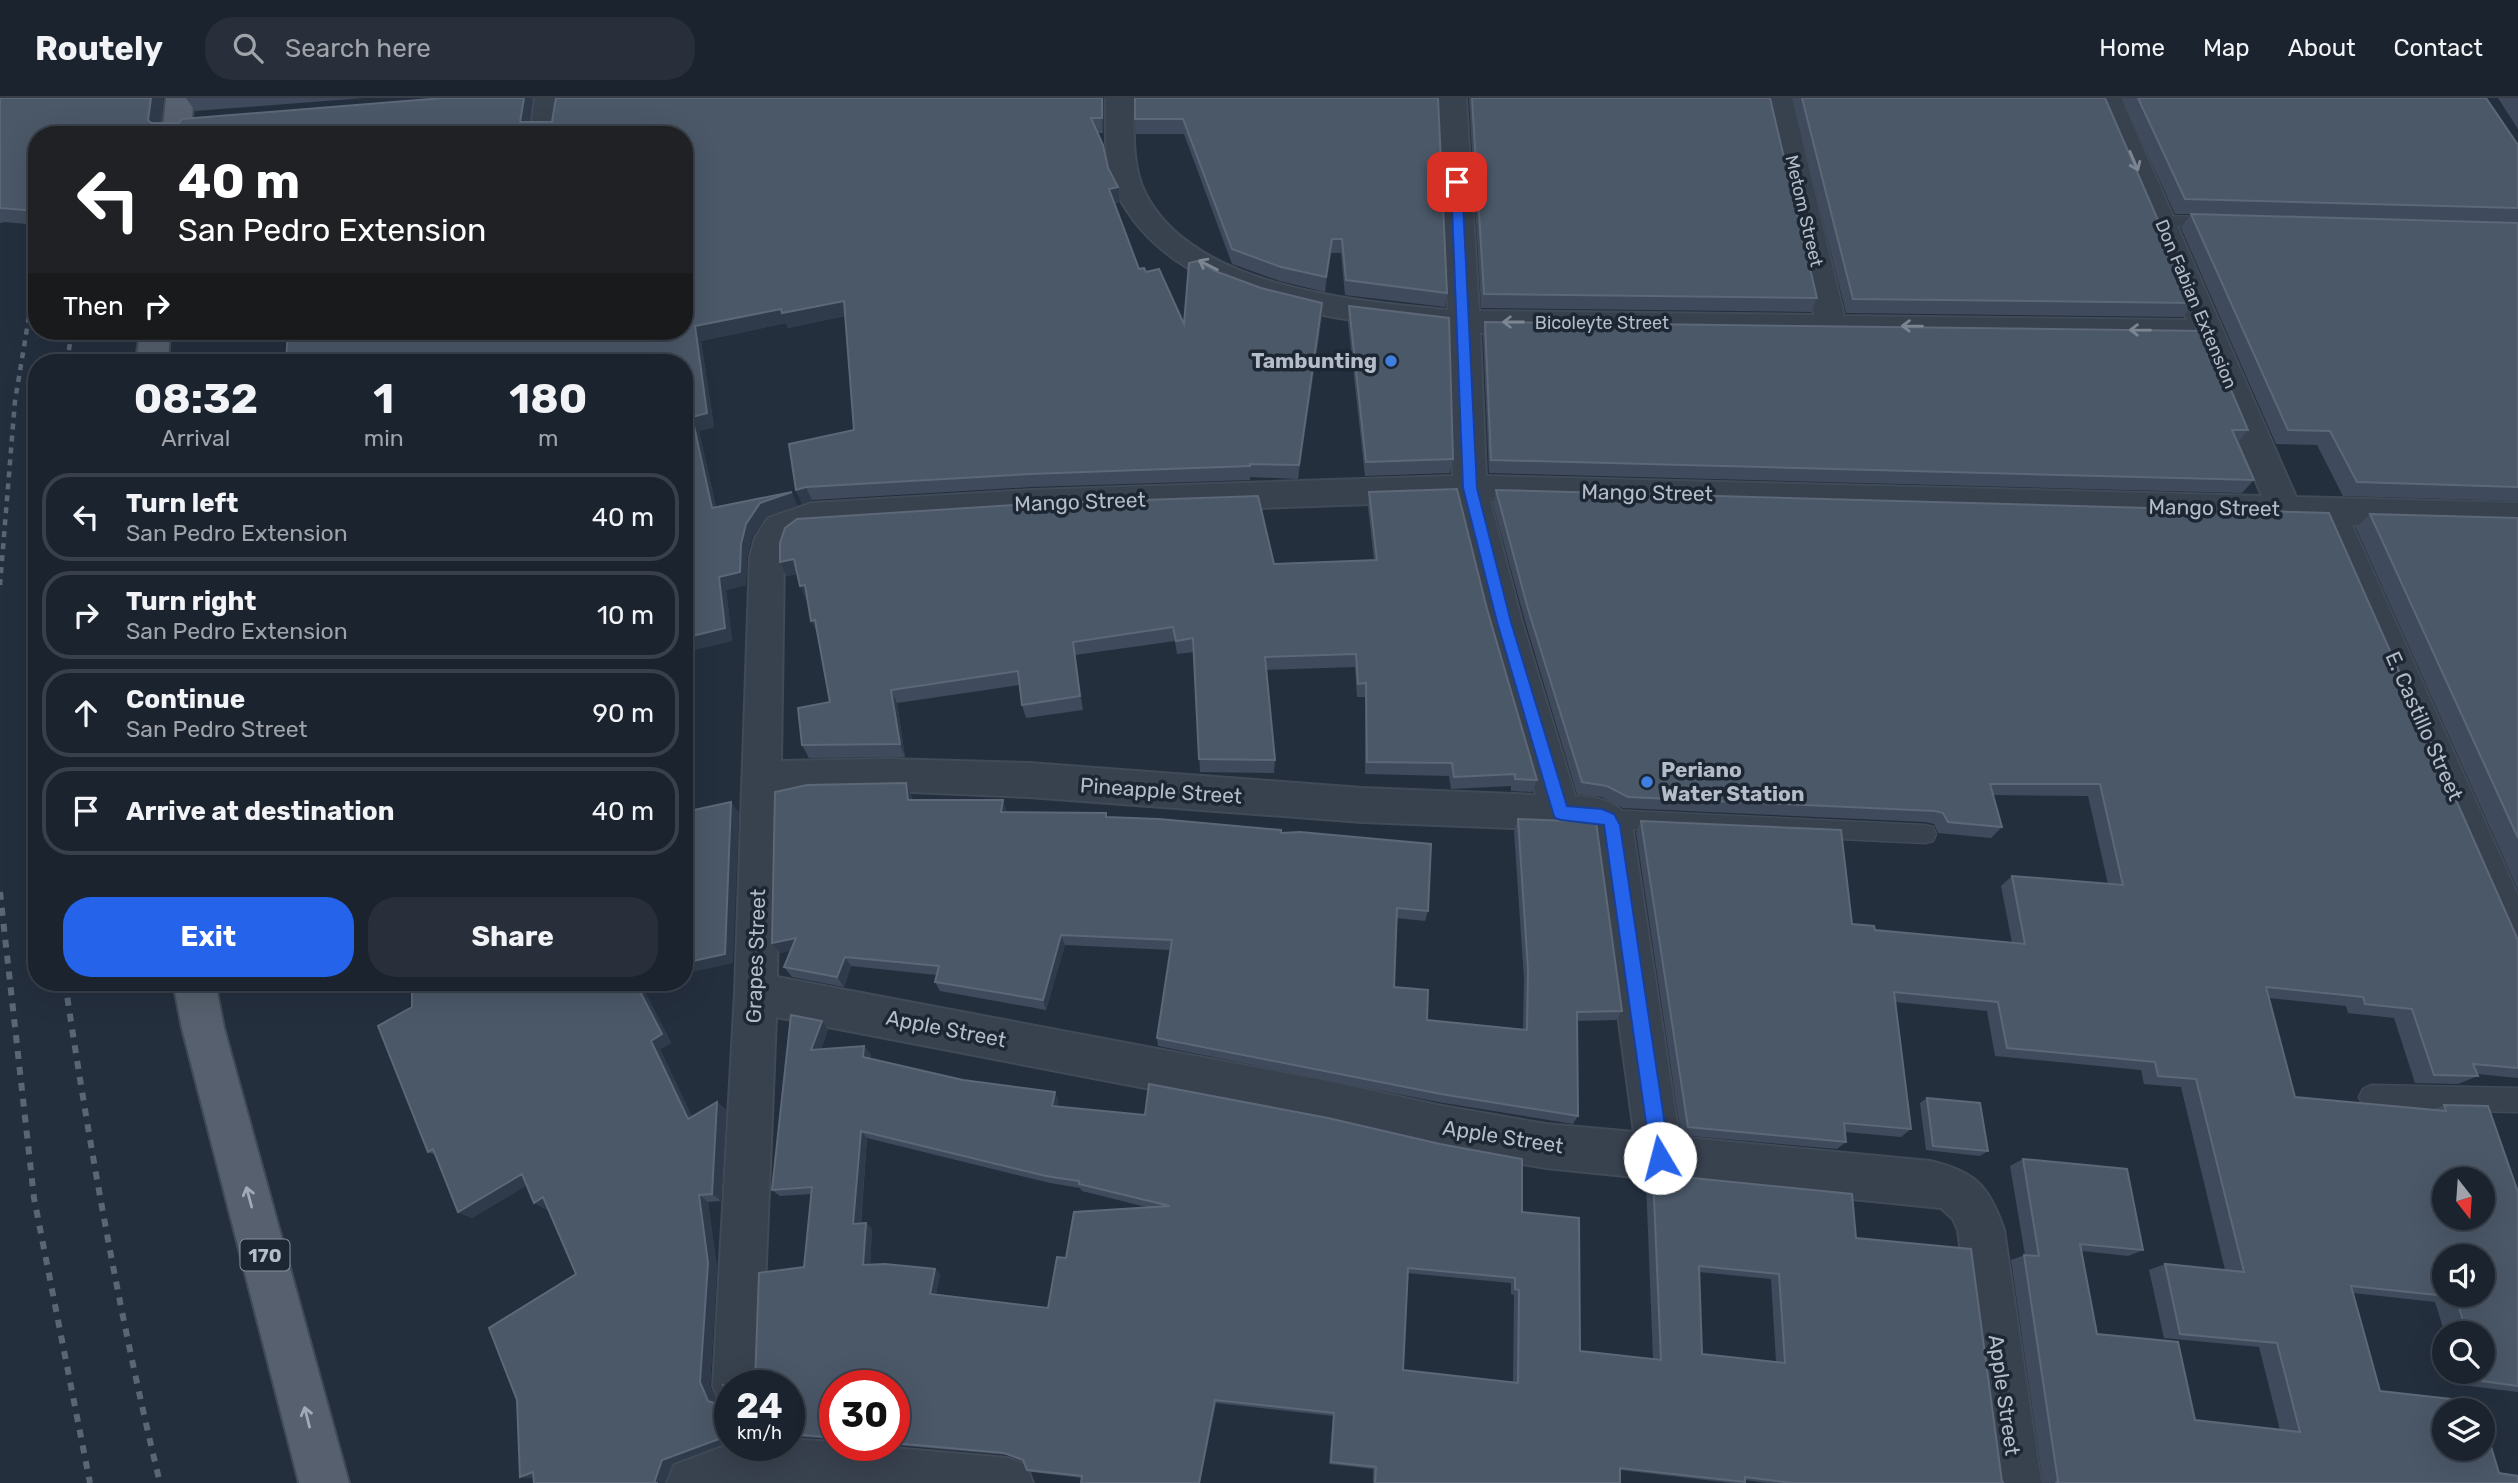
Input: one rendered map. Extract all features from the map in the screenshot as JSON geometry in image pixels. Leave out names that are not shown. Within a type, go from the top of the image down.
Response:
[{"type":"main road","name":"170","points":[[196,991],[203,1028],[324,1483]]},
{"type":"street","points":[[545,126],[549,98]]},
{"type":"street","name":"Bicoleyte Street","points":[[1120,98],[1120,146],[1131,193],[1158,234],[1201,262],[1245,283],[1312,302],[1464,322],[1830,324],[2208,331]]},
{"type":"street","points":[[1452,98],[1470,488],[1504,622],[1561,813]]},
{"type":"street","name":"Metom Street","points":[[1778,98],[1830,324]]},
{"type":"street","name":"Don Fabian Extension","points":[[2107,98],[2285,510]]},
{"type":"street","points":[[178,119],[205,122]]},
{"type":"street","name":"Mango Street","points":[[778,527],[792,520],[812,516],[1018,504],[1470,488],[2518,516]]},
{"type":"street","name":"E. Castillo Street","points":[[2329,511],[2518,942]]},
{"type":"street","name":"Grapes Street","points":[[738,1370],[756,993],[767,557],[770,542],[778,527]]},
{"type":"street","name":"Pineapple Street","points":[[762,778],[888,775],[1029,780],[1321,802],[1561,813],[1609,819]]},
{"type":"street","points":[[1609,819],[1660,1158]]},
{"type":"street","name":"Apple Street","points":[[756,993],[1546,1146],[1930,1183],[1948,1187],[1966,1197],[1982,1230],[2016,1483]]},
{"type":"street","points":[[720,1465],[801,1464],[1008,1483]]},
{"type":"lane","points":[[2160,221],[2226,223]]},
{"type":"lane","points":[[1609,819],[1925,834]]},
{"type":"lane","points":[[2371,1097],[2518,1100]]},
{"type":"building","points":[[0,98],[151,98],[148,120],[151,123],[179,123],[182,119],[443,98],[524,98],[520,122],[552,122],[556,98],[1102,98],[1102,118],[1091,118],[1103,145],[1108,168],[1118,187],[1109,189],[1139,269],[1144,268],[1146,272],[1159,269],[1184,324],[1189,263],[1197,261],[1215,271],[1261,288],[1322,303],[1299,465],[1250,464],[1029,474],[806,487],[796,490],[789,444],[854,430],[844,301],[782,313],[781,309],[695,326],[707,413],[693,417],[693,354],[287,354],[287,340],[693,340],[693,126],[28,126],[28,210],[0,208]]},
{"type":"building","points":[[1135,98],[1438,98],[1447,293],[1346,280],[1342,239],[1332,239],[1326,277],[1281,267],[1232,249],[1183,119],[1135,119]]},
{"type":"building","points":[[1472,98],[1770,98],[1817,298],[1484,294]]},
{"type":"building","points":[[1802,98],[2105,98],[2194,303],[1853,299]]},
{"type":"building","points":[[2138,98],[2486,98],[2518,145],[2518,208],[2185,199]]},
{"type":"building","points":[[2191,214],[2518,223],[2518,487],[2357,482],[2330,431],[2288,430]]},
{"type":"building","points":[[1349,306],[1449,318],[1453,459],[1366,462]]},
{"type":"building","points":[[1485,322],[2206,331],[2248,430],[2232,430],[2254,480],[1491,460]]},
{"type":"building","points":[[693,422],[712,508],[792,492],[760,503],[746,524],[741,544],[740,572],[719,577],[725,628],[693,636]]},
{"type":"building","points":[[1457,489],[1487,609],[1537,780],[1515,779],[1515,774],[1454,777],[1452,763],[1367,762],[1366,683],[1358,684],[1356,654],[1265,657],[1275,760],[1199,759],[1193,638],[1176,641],[1173,627],[1073,642],[1080,696],[1022,705],[1018,671],[891,690],[900,744],[802,745],[798,708],[830,702],[815,620],[811,621],[805,585],[800,586],[794,559],[780,562],[780,543],[785,528],[797,519],[1029,504],[1258,496],[1274,564],[1377,560],[1369,492]]},
{"type":"building","points":[[1496,490],[2329,513],[2518,940],[2518,1068],[2473,1064],[2478,1076],[2434,1075],[2412,1009],[2365,1004],[2363,997],[2266,987],[2295,1097],[2446,1111],[2444,1105],[2488,1106],[2518,1192],[2518,1386],[2495,1383],[2495,1321],[2463,1321],[2459,1307],[2495,1307],[2495,1244],[2432,1244],[2432,1294],[2351,1286],[2380,1391],[2442,1398],[2432,1398],[2432,1461],[2495,1460],[2499,1473],[2518,1476],[2518,1483],[2056,1483],[2058,1481],[2024,1255],[2039,1256],[2023,1159],[2127,1169],[2143,1250],[2080,1244],[2097,1334],[2178,1342],[2195,1420],[2300,1432],[2277,1343],[2180,1334],[2165,1264],[2244,1272],[2196,1079],[2158,1076],[2155,1062],[2007,1048],[1998,1002],[1894,992],[1911,1129],[1844,1123],[1846,1142],[1688,1127],[1641,821],[1841,830],[1852,924],[1874,926],[1875,930],[2025,944],[2012,876],[2123,885],[2100,784],[1990,784],[2002,827],[1948,822],[1943,813],[1935,811],[1628,797],[1607,786],[1582,782],[1528,609]]},
{"type":"building","points":[[2370,514],[2518,518],[2518,838]]},
{"type":"building","points":[[906,783],[908,800],[1003,800],[1001,812],[1106,813],[1106,817],[1159,819],[1281,830],[1281,833],[1300,832],[1431,844],[1428,911],[1397,908],[1394,987],[1428,990],[1427,1020],[1527,1030],[1528,969],[1518,819],[1596,822],[1622,1011],[1577,1012],[1578,1116],[1441,1094],[1157,1038],[1172,940],[1061,935],[1043,1000],[935,982],[939,966],[845,957],[837,977],[784,967],[796,938],[772,943],[775,792],[807,785]]},
{"type":"building","points":[[731,802],[725,954],[693,961],[693,810]]},
{"type":"building","points":[[412,991],[640,991],[662,1034],[651,1041],[688,1119],[717,1102],[712,1194],[699,1195],[708,1263],[700,1382],[708,1401],[714,1403],[714,1441],[662,1460],[654,1483],[534,1483],[533,1472],[520,1477],[517,1400],[489,1328],[576,1274],[543,1197],[534,1203],[522,1174],[458,1212],[433,1149],[428,1152],[378,1026],[412,1007]]},
{"type":"building","points":[[791,1015],[822,1021],[811,1050],[864,1046],[863,1057],[963,1080],[1055,1092],[1052,1106],[1145,1115],[1149,1084],[1522,1159],[1522,1212],[1579,1218],[1580,1351],[1661,1360],[1653,1174],[1852,1194],[1856,1238],[1971,1249],[2004,1483],[1792,1483],[1745,1477],[1745,1482],[1620,1468],[1620,1483],[1375,1483],[1376,1467],[1331,1462],[1334,1413],[1215,1400],[1199,1483],[1081,1483],[1082,1476],[1027,1470],[1023,1460],[1004,1453],[910,1444],[910,1370],[819,1370],[819,1436],[805,1435],[805,1370],[755,1370],[759,1273],[804,1267],[812,1187],[772,1190]],"holes":[[[861,1131],[1046,1176],[1079,1181],[1079,1184],[1170,1206],[1074,1212],[1066,1258],[1057,1257],[1048,1308],[930,1294],[935,1269],[885,1264],[863,1265],[866,1223],[853,1224]],[[1699,1266],[1779,1274],[1785,1363],[1702,1354]],[[1408,1268],[1515,1278],[1515,1289],[1519,1290],[1518,1383],[1403,1370]]]},
{"type":"building","points":[[1927,1098],[1980,1103],[1988,1151],[1933,1146]]},
{"type":"railway","points":[[0,585],[15,401],[28,322]]},
{"type":"railway","points":[[68,354],[71,340]]},
{"type":"railway","points":[[0,892],[34,1198],[90,1483]]},
{"type":"railway","points":[[66,991],[107,1234],[160,1483]]},
{"type":"place","name":"Tambunting","points":[[1391,361]]},
{"type":"place","name":"Periano Water Station","points":[[1647,782]]},
{"type":"route","points":[[1457,182],[1470,488],[1477,523],[1561,813],[1602,816],[1609,819],[1612,825],[1660,1158]]}]
